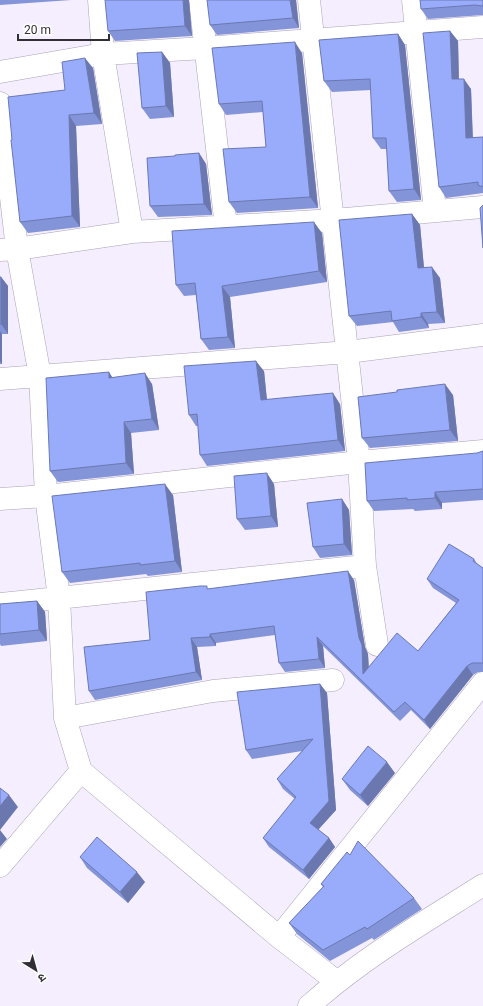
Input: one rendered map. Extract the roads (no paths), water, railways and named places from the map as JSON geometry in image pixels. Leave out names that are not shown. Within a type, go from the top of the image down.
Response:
[{"type":"street","points":[[99,0],[103,54],[132,232]]},
{"type":"street","points":[[200,0],[204,48],[226,227]]},
{"type":"street","points":[[309,0],[312,40],[334,220],[359,462],[365,566],[377,645]]},
{"type":"street","points":[[413,0],[435,211]]},
{"type":"street","points":[[0,72],[103,54],[416,33],[483,27]]},
{"type":"street","points":[[0,103],[8,250],[40,376],[46,496],[59,598],[65,718],[81,771],[279,937],[336,981]]},
{"type":"street","points":[[8,250],[132,232],[334,220],[483,207]]},
{"type":"street","points":[[0,379],[348,352],[483,335]]},
{"type":"street","points":[[0,499],[46,496],[359,462],[483,451]]},
{"type":"street","points":[[0,604],[365,566]]},
{"type":"street","points":[[65,718],[213,692],[333,680]]},
{"type":"street","points":[[279,937],[483,683]]},
{"type":"street","points":[[0,866],[81,771]]},
{"type":"street","points":[[309,1006],[336,981],[400,937],[483,885]]}]
